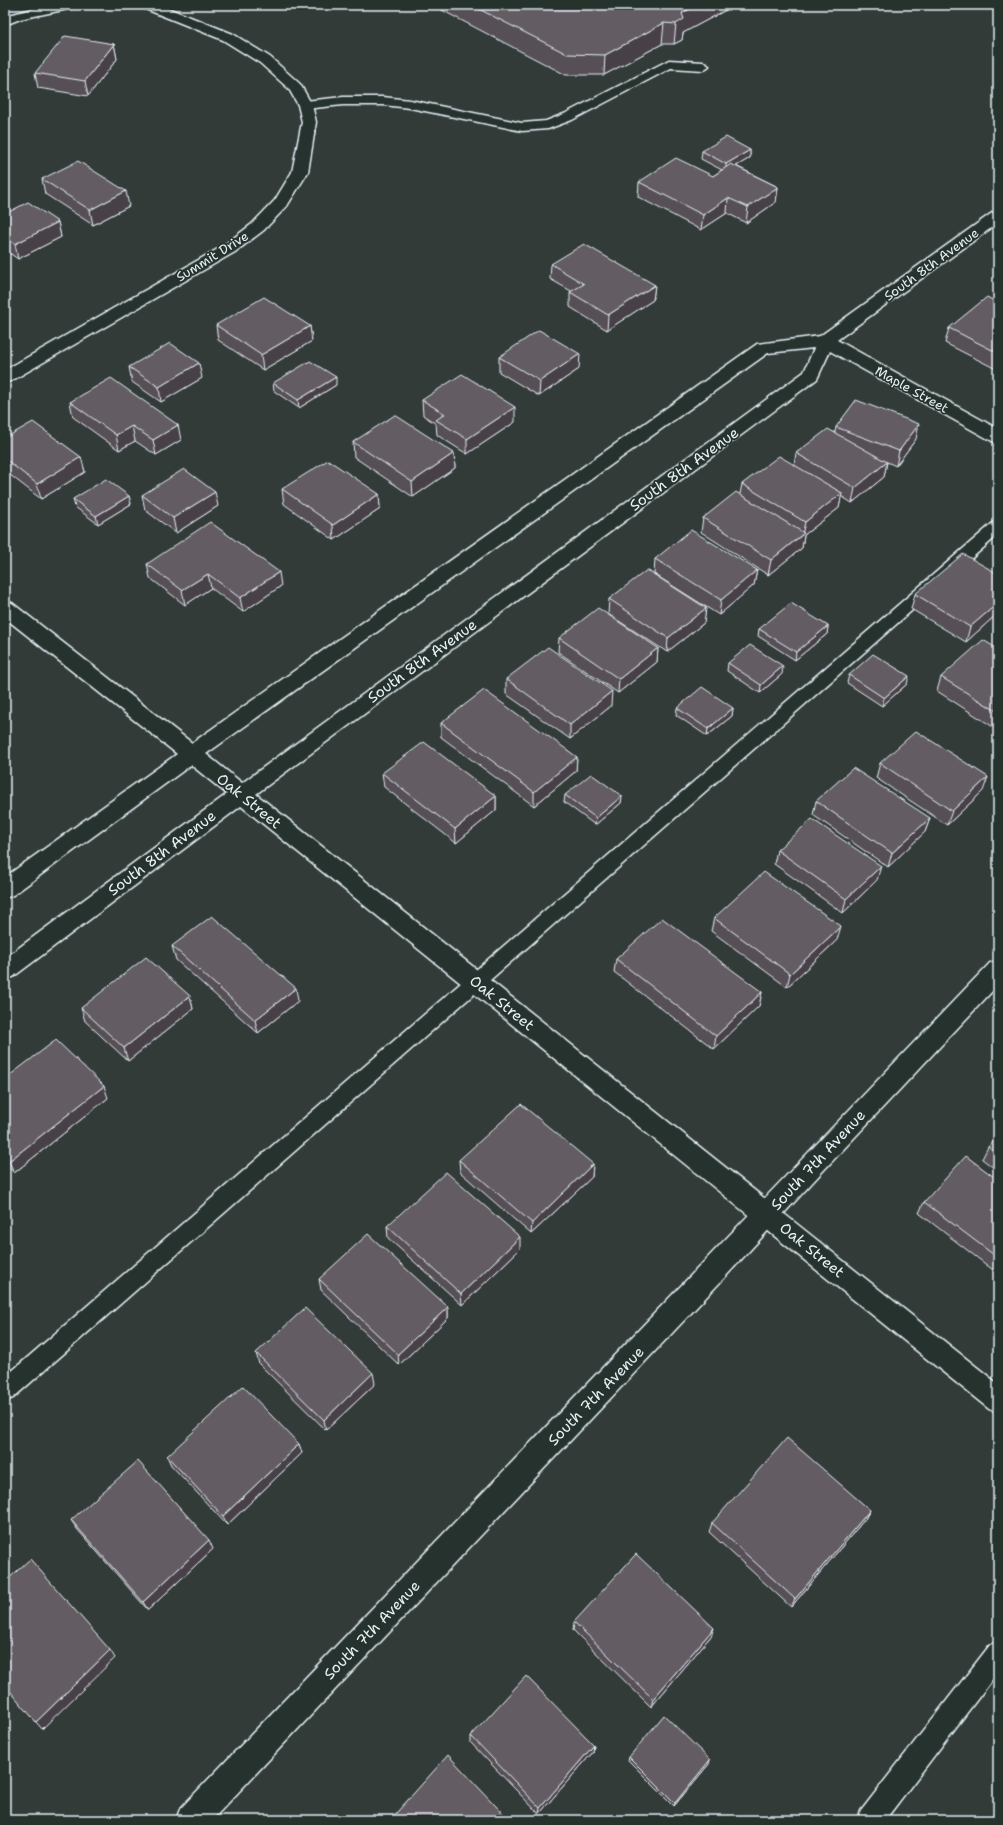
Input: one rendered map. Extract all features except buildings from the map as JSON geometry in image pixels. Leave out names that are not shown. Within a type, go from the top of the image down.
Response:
[{"type":"street","points":[[5,21],[16,16],[68,5]]},
{"type":"street","name":"Summit Drive","points":[[5,377],[229,249],[258,227],[281,203],[300,172],[309,122],[305,105],[295,88],[265,60],[228,37],[148,5]]},
{"type":"street","name":"South 8th Avenue","points":[[5,889],[191,754],[762,348],[825,341],[998,216]]},
{"type":"street","name":"South 8th Avenue","points":[[5,970],[241,794],[811,375],[825,341]]},
{"type":"street","name":"Maple Street","points":[[825,341],[998,437]]},
{"type":"street","name":"Oak Street","points":[[5,608],[476,981],[998,1400]]},
{"type":"street","name":"South 7th Avenue","points":[[191,1820],[768,1214],[813,1164],[998,970]]},
{"type":"lane","points":[[305,105],[343,101],[383,101],[410,104],[522,127],[548,125],[568,117],[669,64],[703,66]]},
{"type":"lane","points":[[5,1391],[998,527]]},
{"type":"lane","points":[[870,1820],[998,1653]]}]
